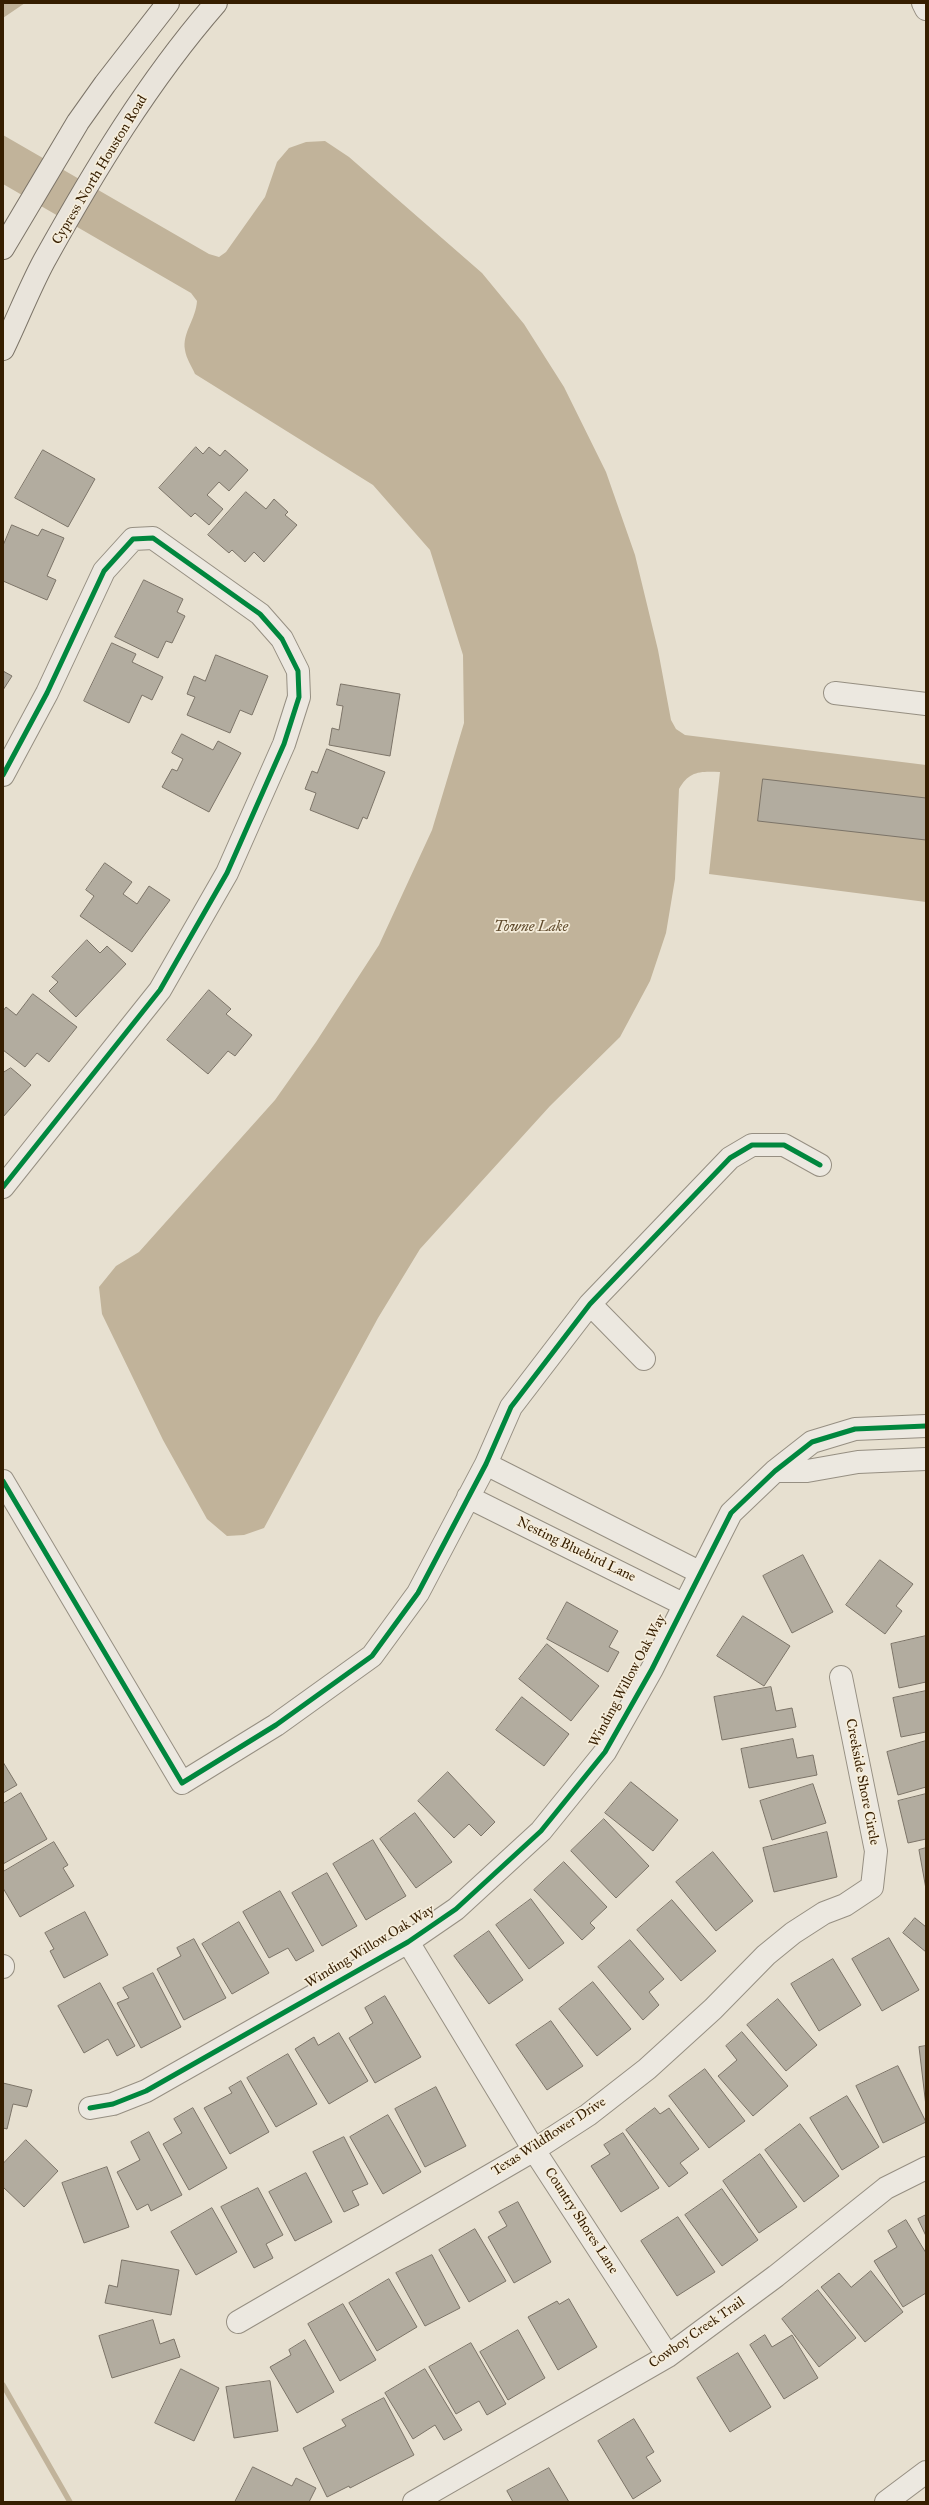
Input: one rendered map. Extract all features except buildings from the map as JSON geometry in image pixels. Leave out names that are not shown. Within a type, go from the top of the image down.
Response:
[{"type":"main road","points":[[6,242],[78,122],[105,84],[168,3]]},
{"type":"main road","name":"Cypress North Houston Road","points":[[3,349],[44,262],[112,147],[161,70],[216,3]]},
{"type":"street","points":[[923,3],[926,10]]},
{"type":"street","points":[[3,775],[47,693],[104,571],[133,539],[153,538],[260,614],[282,639],[298,671],[300,697],[284,744],[223,880],[160,990],[3,1186]]},
{"type":"street","points":[[835,693],[926,704]]},
{"type":"street","points":[[3,1481],[182,1783],[276,1725],[372,1656],[418,1593],[486,1464],[511,1407],[590,1304],[730,1158],[752,1145],[784,1145],[820,1165]]},
{"type":"street","points":[[590,1304],[644,1359]]},
{"type":"street","name":"Winding Willow Oak Way","points":[[90,2108],[113,2104],[146,2091],[408,1942],[467,1898],[540,1831],[605,1752],[652,1669],[699,1572],[731,1513],[775,1471],[812,1442],[855,1429],[926,1426]]},
{"type":"street","points":[[775,1471],[807,1471],[858,1462],[926,1459]]},
{"type":"street","points":[[486,1464],[699,1572]]},
{"type":"street","name":"Nesting Bluebird Lane","points":[[468,1497],[683,1604]]},
{"type":"street","name":"Creekside Shore Circle","points":[[840,1677],[876,1852],[872,1886]]},
{"type":"street","name":"Texas Wildflower Drive","points":[[238,2322],[534,2150],[588,2115],[647,2069],[713,2009],[766,1955],[793,1933],[824,1913],[845,1905],[872,1886]]},
{"type":"street","name":"Country Shores Lane","points":[[408,1942],[534,2150],[668,2356]]},
{"type":"street","name":"Cowboy Creek Trail","points":[[414,2502],[668,2356],[776,2276],[886,2188],[926,2168]]},
{"type":"street","points":[[886,2502],[926,2472]]},
{"type":"water","points":[[3,3],[25,3],[3,18]]},
{"type":"water","name":"Towne Lake","points":[[3,135],[209,254],[219,257],[226,252],[265,197],[277,162],[289,148],[306,142],[325,141],[349,157],[482,273],[524,324],[564,387],[606,472],[635,555],[658,650],[671,720],[676,729],[685,735],[926,765],[926,902],[709,874],[720,772],[696,773],[691,775],[683,783],[679,789],[675,879],[666,933],[650,981],[620,1037],[550,1106],[420,1249],[378,1318],[264,1528],[244,1535],[227,1536],[207,1519],[163,1440],[102,1314],[99,1287],[116,1266],[139,1252],[275,1100],[316,1042],[379,945],[432,830],[464,723],[463,655],[430,550],[373,485],[195,374],[185,350],[185,338],[196,308],[197,301],[191,293],[3,184]]},
{"type":"waterway","points":[[3,2385],[70,2502]]},
{"type":"cycle path","points":[[3,775],[47,693],[104,571],[133,539],[153,538],[260,614],[282,639],[298,671],[299,697],[284,744],[227,873],[160,990],[3,1187]]},
{"type":"cycle path","points":[[3,1481],[182,1783],[276,1725],[372,1656],[418,1593],[486,1464],[511,1407],[590,1304],[730,1158],[752,1145],[784,1145],[820,1165]]},
{"type":"cycle path","points":[[90,2108],[113,2104],[146,2091],[408,1942],[456,1909],[541,1831],[605,1752],[652,1669],[731,1513],[775,1471],[812,1442],[855,1429],[926,1426]]}]
